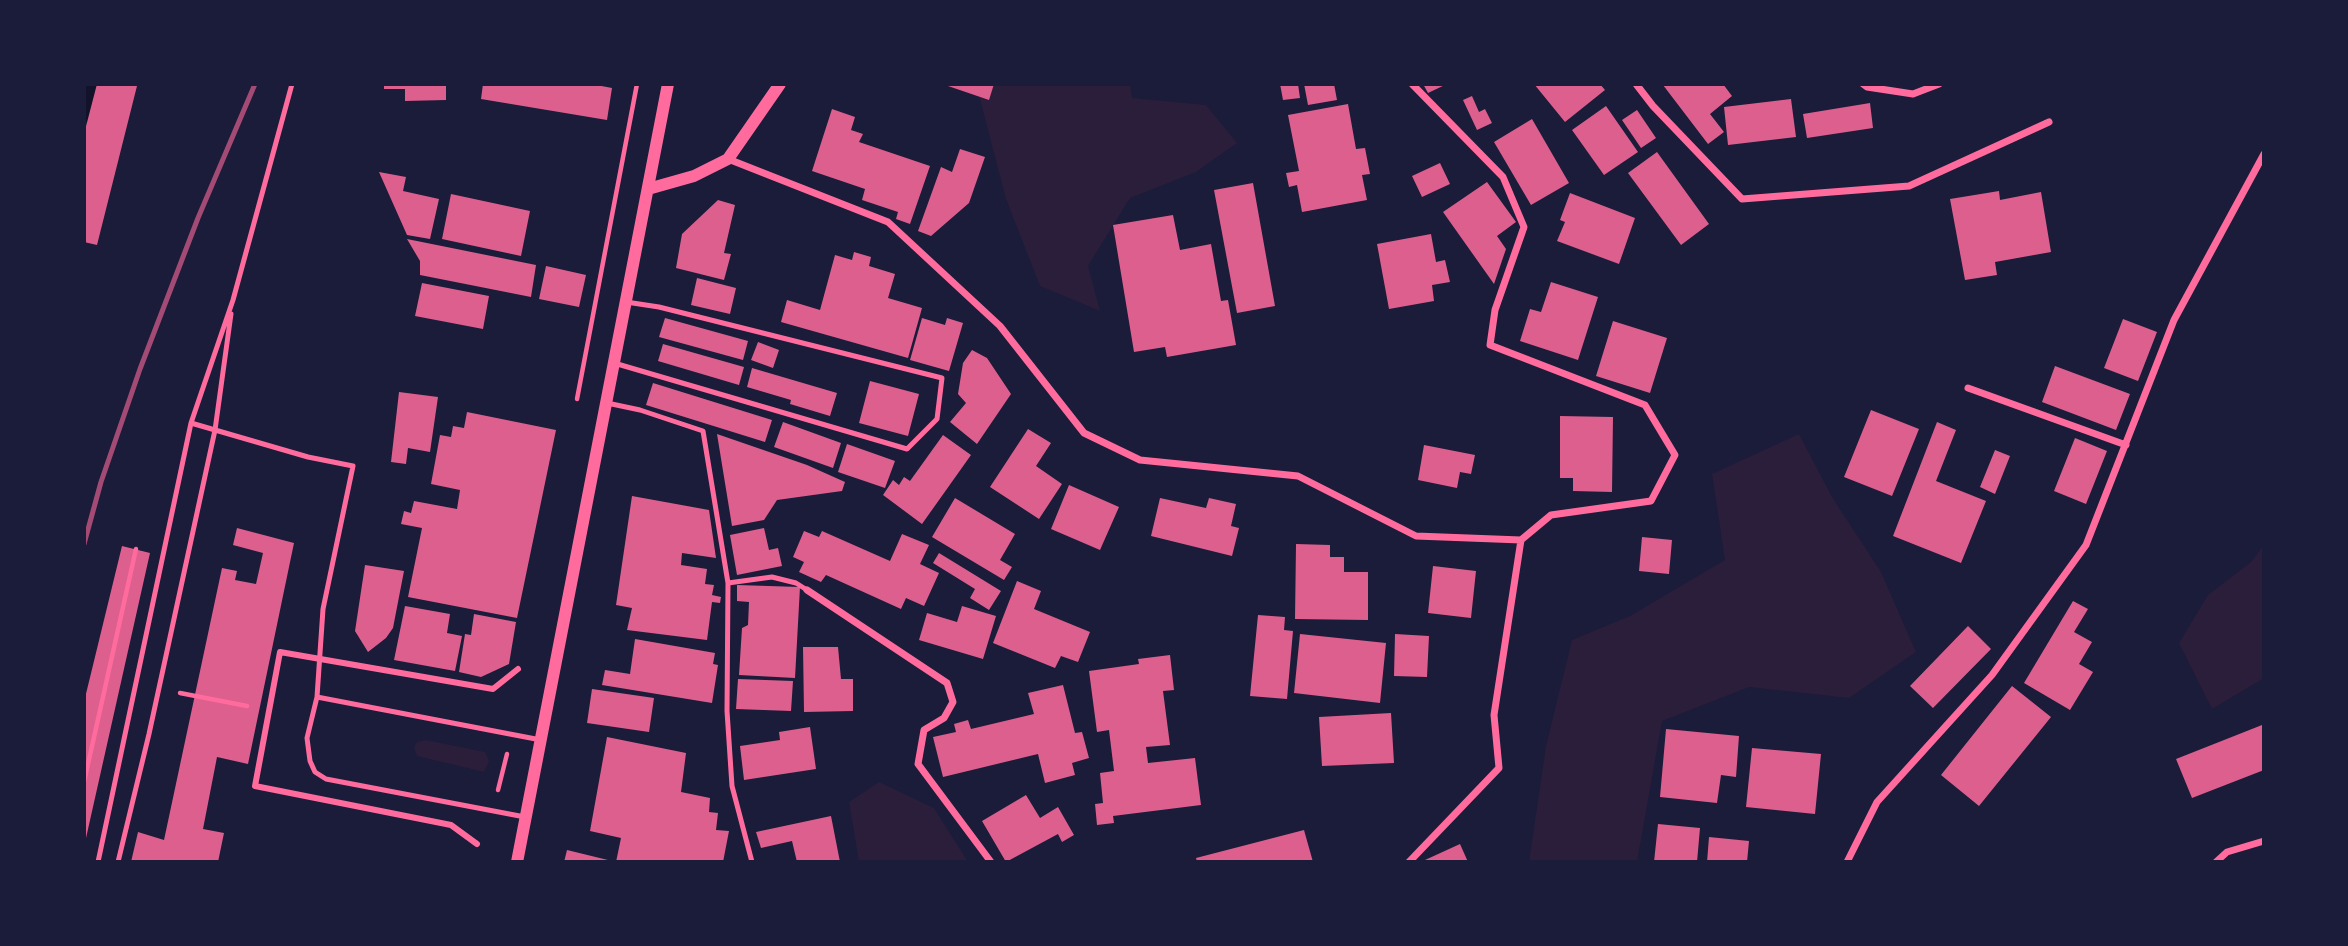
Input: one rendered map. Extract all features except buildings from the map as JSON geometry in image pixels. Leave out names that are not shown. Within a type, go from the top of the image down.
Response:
[{"type":"street","points":[[517,862],[668,84]]},
{"type":"street","points":[[648,189],[694,177],[728,159],[780,84]]},
{"type":"street","points":[[1409,862],[1499,768],[1494,715],[1521,540],[1551,515],[1651,501],[1675,455],[1645,405],[1490,345],[1495,310],[1524,227],[1503,177],[1412,84]]},
{"type":"street","points":[[1636,84],[1653,106],[1742,199],[1909,186],[2049,122]]},
{"type":"street","points":[[1863,84],[1867,87],[1913,94],[1939,84]]},
{"type":"street","points":[[1847,862],[1877,802],[1992,675],[2086,545],[2174,320],[2264,154]]},
{"type":"street","points":[[728,159],[888,222],[1000,326],[1084,433],[1140,460],[1298,476],[1416,537],[1521,540]]},
{"type":"street","points":[[1968,388],[2126,445]]},
{"type":"street","points":[[807,590],[947,683],[953,702],[944,718],[924,730],[918,764],[991,862]]},
{"type":"street","points":[[477,844],[451,825],[255,786],[280,652],[492,689],[518,669]]},
{"type":"street","points":[[2216,862],[2227,852],[2264,841]]},
{"type":"lane","points":[[98,862],[191,423],[233,300],[292,84]]},
{"type":"lane","points":[[118,862],[152,723],[215,430],[233,300]]},
{"type":"lane","points":[[614,363],[907,449],[937,419],[942,378],[659,307],[626,302]]},
{"type":"lane","points":[[607,403],[640,410],[703,431],[728,583],[727,711],[732,786],[752,862]]},
{"type":"lane","points":[[191,423],[308,457],[354,466],[323,609],[317,696],[307,738],[315,772],[326,779],[525,817]]},
{"type":"lane","points":[[728,583],[772,577],[796,583],[807,590]]},
{"type":"lane","points":[[317,696],[542,740]]},
{"type":"path","points":[[575,407],[637,84]]},
{"type":"path","points":[[84,782],[136,549]]},
{"type":"path","points":[[174,692],[268,710]]},
{"type":"shaded area","points":[[976,84],[1130,84],[1132,98],[1206,105],[1237,143],[1196,172],[1130,198],[1088,266],[1100,311],[1040,286],[1006,199]]},
{"type":"shaded area","points":[[1799,434],[1832,497],[1881,572],[1916,652],[1849,698],[1749,687],[1662,721],[1637,862],[1529,862],[1546,746],[1572,640],[1630,616],[1725,560],[1712,474]]},
{"type":"shaded area","points":[[2264,545],[2264,678],[2212,709],[2179,643],[2208,595],[2251,562]]},
{"type":"shaded area","points":[[426,740],[485,752],[489,761],[484,772],[417,756],[414,747],[417,742]]},
{"type":"shaded area","points":[[879,782],[934,808],[968,862],[859,862],[849,802]]},
{"type":"waterway","points":[[84,117],[92,84]]},
{"type":"railway","points":[[84,544],[101,482],[140,369],[198,218],[255,84]]}]
